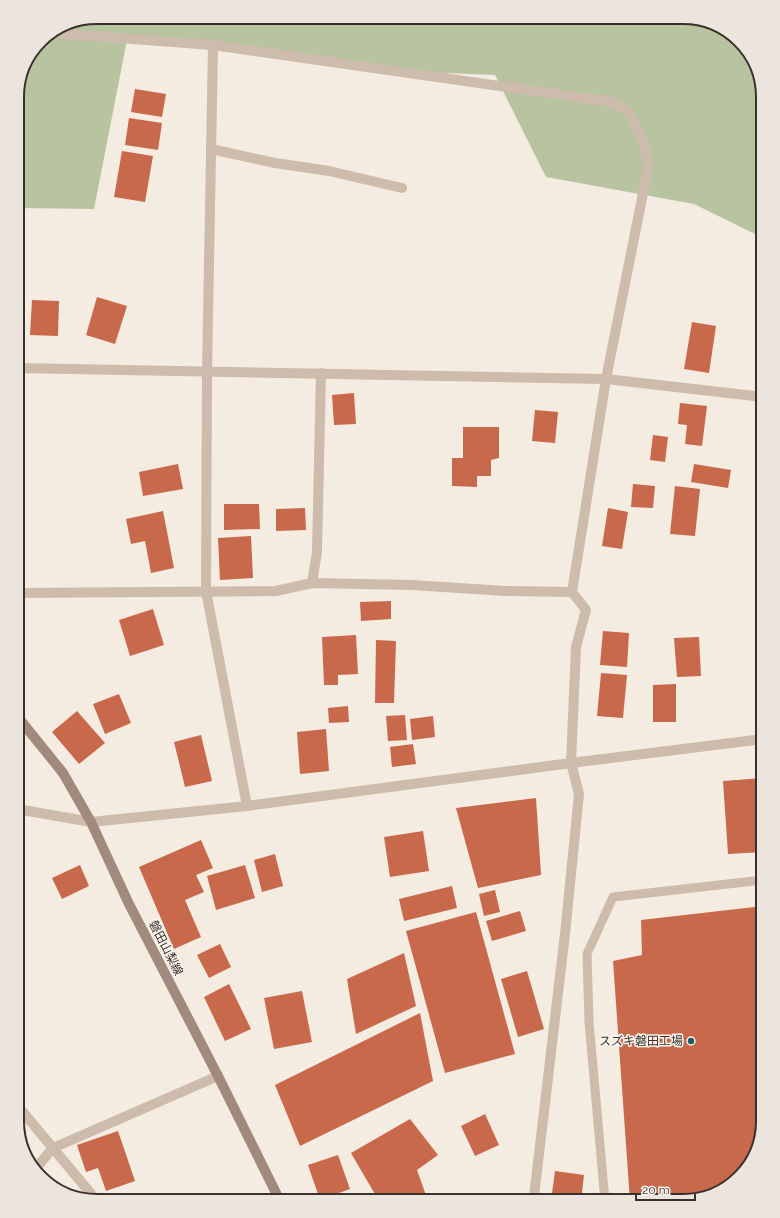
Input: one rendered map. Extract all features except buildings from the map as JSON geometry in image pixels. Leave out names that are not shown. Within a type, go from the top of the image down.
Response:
[{"type":"main road","name":"磐田山梨線","points":[[24,725],[63,773],[91,822],[129,904],[218,1076],[277,1194]]},
{"type":"street","points":[[61,34],[213,46],[612,102],[629,112],[644,143],[648,168],[606,379],[572,592],[586,610],[576,647],[571,763],[579,794],[576,832],[534,1194]]},
{"type":"street","points":[[213,46],[207,372],[206,591],[248,806]]},
{"type":"street","points":[[211,149],[275,163],[329,171],[402,188]]},
{"type":"street","points":[[24,368],[606,379],[756,396]]},
{"type":"street","points":[[312,583],[317,552],[321,373]]},
{"type":"street","points":[[24,592],[276,591],[312,583],[412,585],[505,591],[572,592]]},
{"type":"street","points":[[24,810],[91,822],[248,806],[756,740]]},
{"type":"street","points":[[39,1165],[53,1148],[218,1076]]},
{"type":"street","points":[[24,1113],[91,1194]]},
{"type":"lane","points":[[604,1194],[589,1022],[587,954],[613,897],[756,881]]},
{"type":"green space","points":[[688,24],[706,28],[723,36],[731,42],[744,57],[754,78],[756,97],[756,235],[694,204],[546,177],[495,75],[392,71],[127,40],[94,209],[24,208],[24,92],[26,78],[36,57],[45,45],[57,36],[83,25]]},
{"type":"place","name":"スズキ磐田工場","points":[[691,1041]]}]
